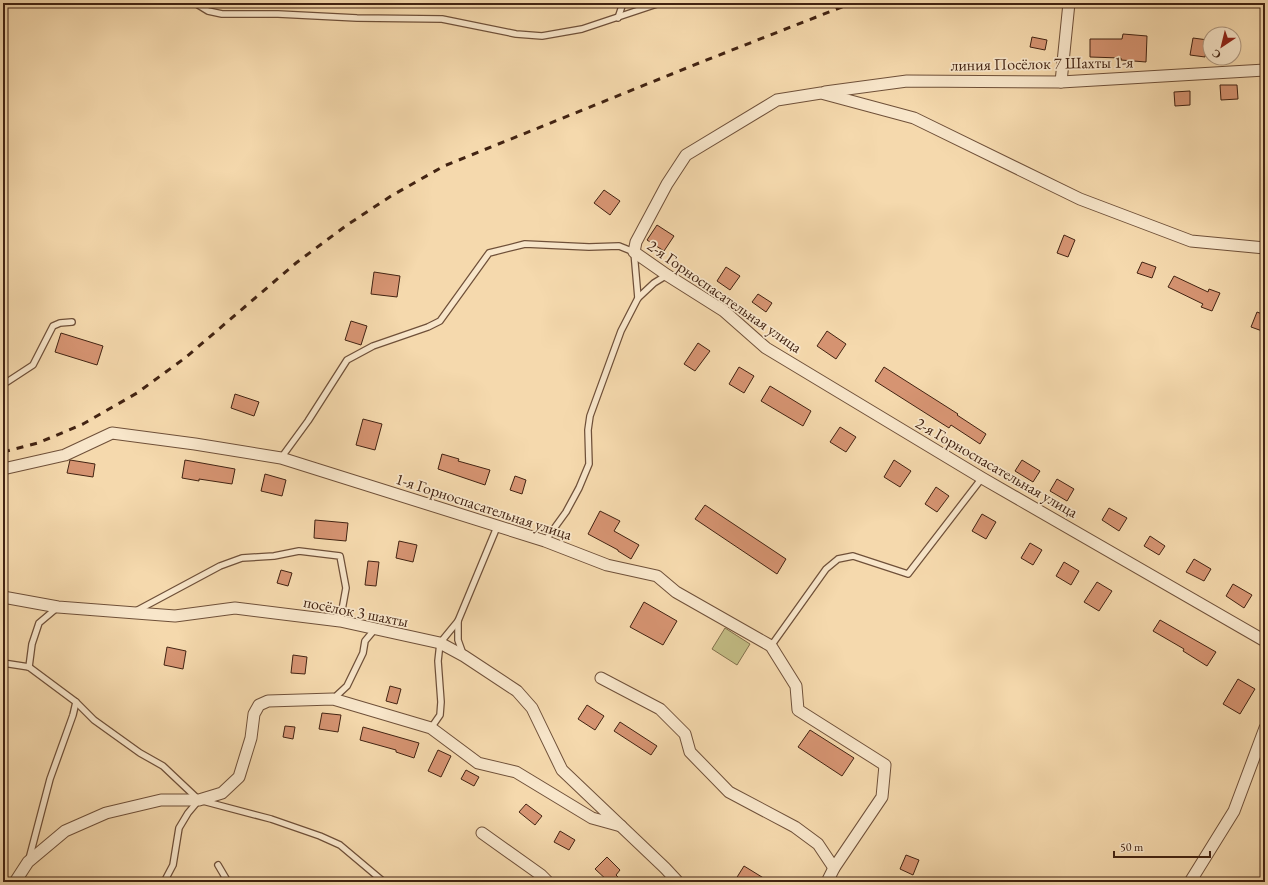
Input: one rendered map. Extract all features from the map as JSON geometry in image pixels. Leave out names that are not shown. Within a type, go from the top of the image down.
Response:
[{"type":"street","points":[[1061,82],[1069,3]]},
{"type":"street","name":"линия Посёлок 7 Шахты 1-я","points":[[821,93],[907,81],[1061,82],[1265,70]]},
{"type":"street","name":"2-я Горноспасательная улица","points":[[1265,248],[1191,241],[1080,199],[914,118],[821,93],[777,100],[686,155],[667,184],[636,242],[634,252],[724,311],[766,348],[982,478],[1265,641]]},
{"type":"street","name":"1-я Горноспасательная улица","points":[[3,469],[65,455],[112,432],[281,458],[545,542],[607,565],[657,576],[676,592],[771,646],[796,686],[798,710],[885,765],[882,797],[834,868]]},
{"type":"street","name":"посёлок 3 шахты","points":[[3,596],[58,607],[175,616],[235,608],[340,621],[440,644],[464,656],[517,691],[532,708],[562,770],[623,827],[678,882]]},
{"type":"street","points":[[601,678],[660,709],[686,734],[690,752],[729,792],[795,827],[818,844],[834,868],[827,882]]},
{"type":"street","name":"посёлок 3 шахты","points":[[199,800],[222,793],[239,777],[251,738],[254,714],[259,705],[268,701],[333,699],[431,728],[478,762],[516,772],[592,818],[623,827]]},
{"type":"street","points":[[1190,882],[1234,811],[1265,728]]},
{"type":"street","points":[[15,882],[28,862],[65,831],[106,813],[161,800],[199,800]]},
{"type":"street","points":[[482,833],[541,875],[548,882]]},
{"type":"lane","points":[[195,3],[208,11],[222,14],[278,14],[357,18],[442,19],[516,34],[542,36],[582,28],[618,18],[660,3]]},
{"type":"lane","points":[[618,18],[623,3]]},
{"type":"lane","points":[[281,458],[308,421],[347,360],[373,346],[428,327],[440,321],[489,253],[525,244],[589,247],[619,246],[634,252],[638,298]]},
{"type":"lane","points":[[545,542],[566,512],[582,482],[589,464],[588,430],[590,416],[621,331],[638,298],[654,283],[667,275]]},
{"type":"lane","points":[[3,381],[8,382],[33,365],[53,326],[60,323],[72,322]]},
{"type":"lane","points":[[771,646],[826,569],[838,559],[853,556],[908,574],[982,478]]},
{"type":"lane","points":[[431,728],[440,715],[441,702],[438,661],[440,644],[458,621],[497,527]]},
{"type":"lane","points":[[132,613],[220,566],[242,558],[274,556],[299,551],[340,556],[346,588],[340,621]]},
{"type":"lane","points":[[29,667],[32,644],[39,623],[58,607]]},
{"type":"lane","points":[[458,621],[458,640],[464,656]]},
{"type":"lane","points":[[333,699],[347,686],[363,653],[365,641],[375,629]]},
{"type":"lane","points":[[3,663],[29,667],[76,702],[94,720],[140,753],[163,766],[199,800],[271,819],[320,836],[340,846],[384,882]]},
{"type":"lane","points":[[28,862],[50,779],[73,715],[76,702]]},
{"type":"lane","points":[[164,882],[173,865],[179,828],[188,813],[199,800]]},
{"type":"lane","points":[[218,865],[228,882]]},
{"type":"shaded area","points":[[725,628],[750,644],[737,665],[712,649]]},
{"type":"building","points":[[1123,34],[1147,36],[1146,62],[1121,60],[1121,58],[1090,57],[1090,39],[1122,39]]},
{"type":"building","points":[[1032,37],[1047,40],[1045,50],[1030,47]]},
{"type":"building","points":[[1193,38],[1202,39],[1202,57],[1190,55]]},
{"type":"building","points":[[1220,85],[1237,85],[1238,99],[1221,100]]},
{"type":"building","points":[[1190,91],[1190,105],[1175,106],[1174,92]]},
{"type":"building","points":[[604,190],[620,201],[610,215],[594,203]]},
{"type":"building","points":[[657,225],[674,236],[664,251],[647,240]]},
{"type":"building","points":[[1064,235],[1075,240],[1068,257],[1057,253]]},
{"type":"building","points":[[1142,262],[1156,267],[1152,278],[1137,273]]},
{"type":"building","points":[[726,267],[740,276],[730,290],[717,281]]},
{"type":"building","points":[[374,272],[400,276],[397,297],[371,294]]},
{"type":"building","points":[[1174,276],[1208,292],[1209,289],[1220,293],[1212,311],[1201,307],[1203,304],[1168,287]]},
{"type":"building","points":[[758,294],[772,303],[766,312],[752,302]]},
{"type":"building","points":[[1257,312],[1265,315],[1265,332],[1251,327]]},
{"type":"building","points":[[351,321],[367,326],[361,345],[345,340]]},
{"type":"building","points":[[827,331],[846,344],[836,359],[817,346]]},
{"type":"building","points":[[61,333],[103,346],[97,365],[55,352]]},
{"type":"building","points":[[698,343],[710,351],[695,371],[684,364]]},
{"type":"building","points":[[739,367],[754,376],[744,393],[729,384]]},
{"type":"building","points":[[884,367],[958,414],[957,415],[986,434],[980,444],[951,425],[949,428],[875,381]]},
{"type":"building","points":[[770,386],[811,411],[803,426],[761,401]]},
{"type":"building","points":[[235,394],[259,402],[254,416],[231,408]]},
{"type":"building","points":[[363,419],[382,424],[375,450],[356,445]]},
{"type":"building","points":[[840,427],[856,437],[846,452],[830,442]]},
{"type":"building","points":[[442,454],[459,459],[458,461],[490,470],[485,485],[438,469]]},
{"type":"building","points":[[70,460],[95,464],[93,477],[67,473]]},
{"type":"building","points":[[185,460],[235,469],[232,484],[182,478]]},
{"type":"building","points":[[894,460],[911,471],[900,487],[884,477]]},
{"type":"building","points":[[1022,460],[1040,471],[1033,482],[1015,471]]},
{"type":"building","points":[[265,474],[286,480],[282,496],[261,491]]},
{"type":"building","points":[[515,476],[526,480],[522,494],[510,490]]},
{"type":"building","points":[[1057,479],[1074,489],[1067,501],[1050,491]]},
{"type":"building","points":[[936,487],[949,496],[937,512],[925,504]]},
{"type":"building","points":[[705,505],[786,559],[777,574],[695,519]]},
{"type":"building","points":[[1109,508],[1127,518],[1119,531],[1102,520]]},
{"type":"building","points":[[600,511],[620,521],[614,531],[639,545],[631,559],[618,550],[588,534]]},
{"type":"building","points":[[982,514],[996,522],[986,539],[972,531]]},
{"type":"building","points":[[315,520],[348,523],[346,541],[314,538]]},
{"type":"building","points":[[1150,536],[1165,546],[1159,555],[1144,546]]},
{"type":"building","points":[[399,541],[417,545],[413,562],[396,558]]},
{"type":"building","points":[[1030,543],[1042,550],[1033,565],[1021,558]]},
{"type":"building","points":[[1194,559],[1211,569],[1204,581],[1186,572]]},
{"type":"building","points":[[368,561],[379,562],[376,586],[365,585]]},
{"type":"building","points":[[1064,562],[1079,571],[1071,585],[1056,576]]},
{"type":"building","points":[[281,570],[292,573],[288,586],[277,583]]},
{"type":"building","points":[[1097,582],[1112,591],[1099,611],[1084,602]]},
{"type":"building","points":[[1233,584],[1252,595],[1244,608],[1226,596]]},
{"type":"building","points":[[644,602],[677,621],[663,645],[630,627]]},
{"type":"building","points":[[1160,620],[1216,652],[1207,666],[1183,651],[1184,649],[1153,631]]},
{"type":"building","points":[[167,647],[186,651],[183,669],[164,665]]},
{"type":"building","points":[[293,655],[307,657],[305,674],[291,673]]},
{"type":"building","points":[[1238,679],[1255,689],[1240,714],[1223,704]]},
{"type":"building","points":[[390,686],[401,689],[397,704],[386,701]]},
{"type":"building","points":[[587,705],[604,716],[595,730],[578,719]]},
{"type":"building","points":[[322,713],[341,715],[338,732],[319,729]]},
{"type":"building","points":[[620,722],[657,746],[651,755],[614,731]]},
{"type":"building","points":[[285,726],[295,727],[293,739],[283,737]]},
{"type":"building","points":[[363,727],[419,743],[414,758],[396,752],[396,750],[360,740]]},
{"type":"building","points":[[810,730],[854,758],[842,776],[798,747]]},
{"type":"building","points":[[438,750],[451,756],[441,777],[428,771]]},
{"type":"building","points":[[466,770],[479,777],[474,786],[461,779]]},
{"type":"building","points":[[526,804],[542,816],[535,825],[519,812]]},
{"type":"building","points":[[560,831],[575,840],[569,850],[554,842]]},
{"type":"building","points":[[906,855],[919,860],[913,875],[900,869]]},
{"type":"building","points":[[607,857],[620,870],[616,875],[623,882],[609,882],[595,869]]},
{"type":"building","points":[[744,866],[770,882],[734,882]]},
{"type":"railway","points":[[3,452],[38,443],[83,424],[137,393],[185,358],[296,263],[347,225],[391,196],[444,166],[852,3]]}]
